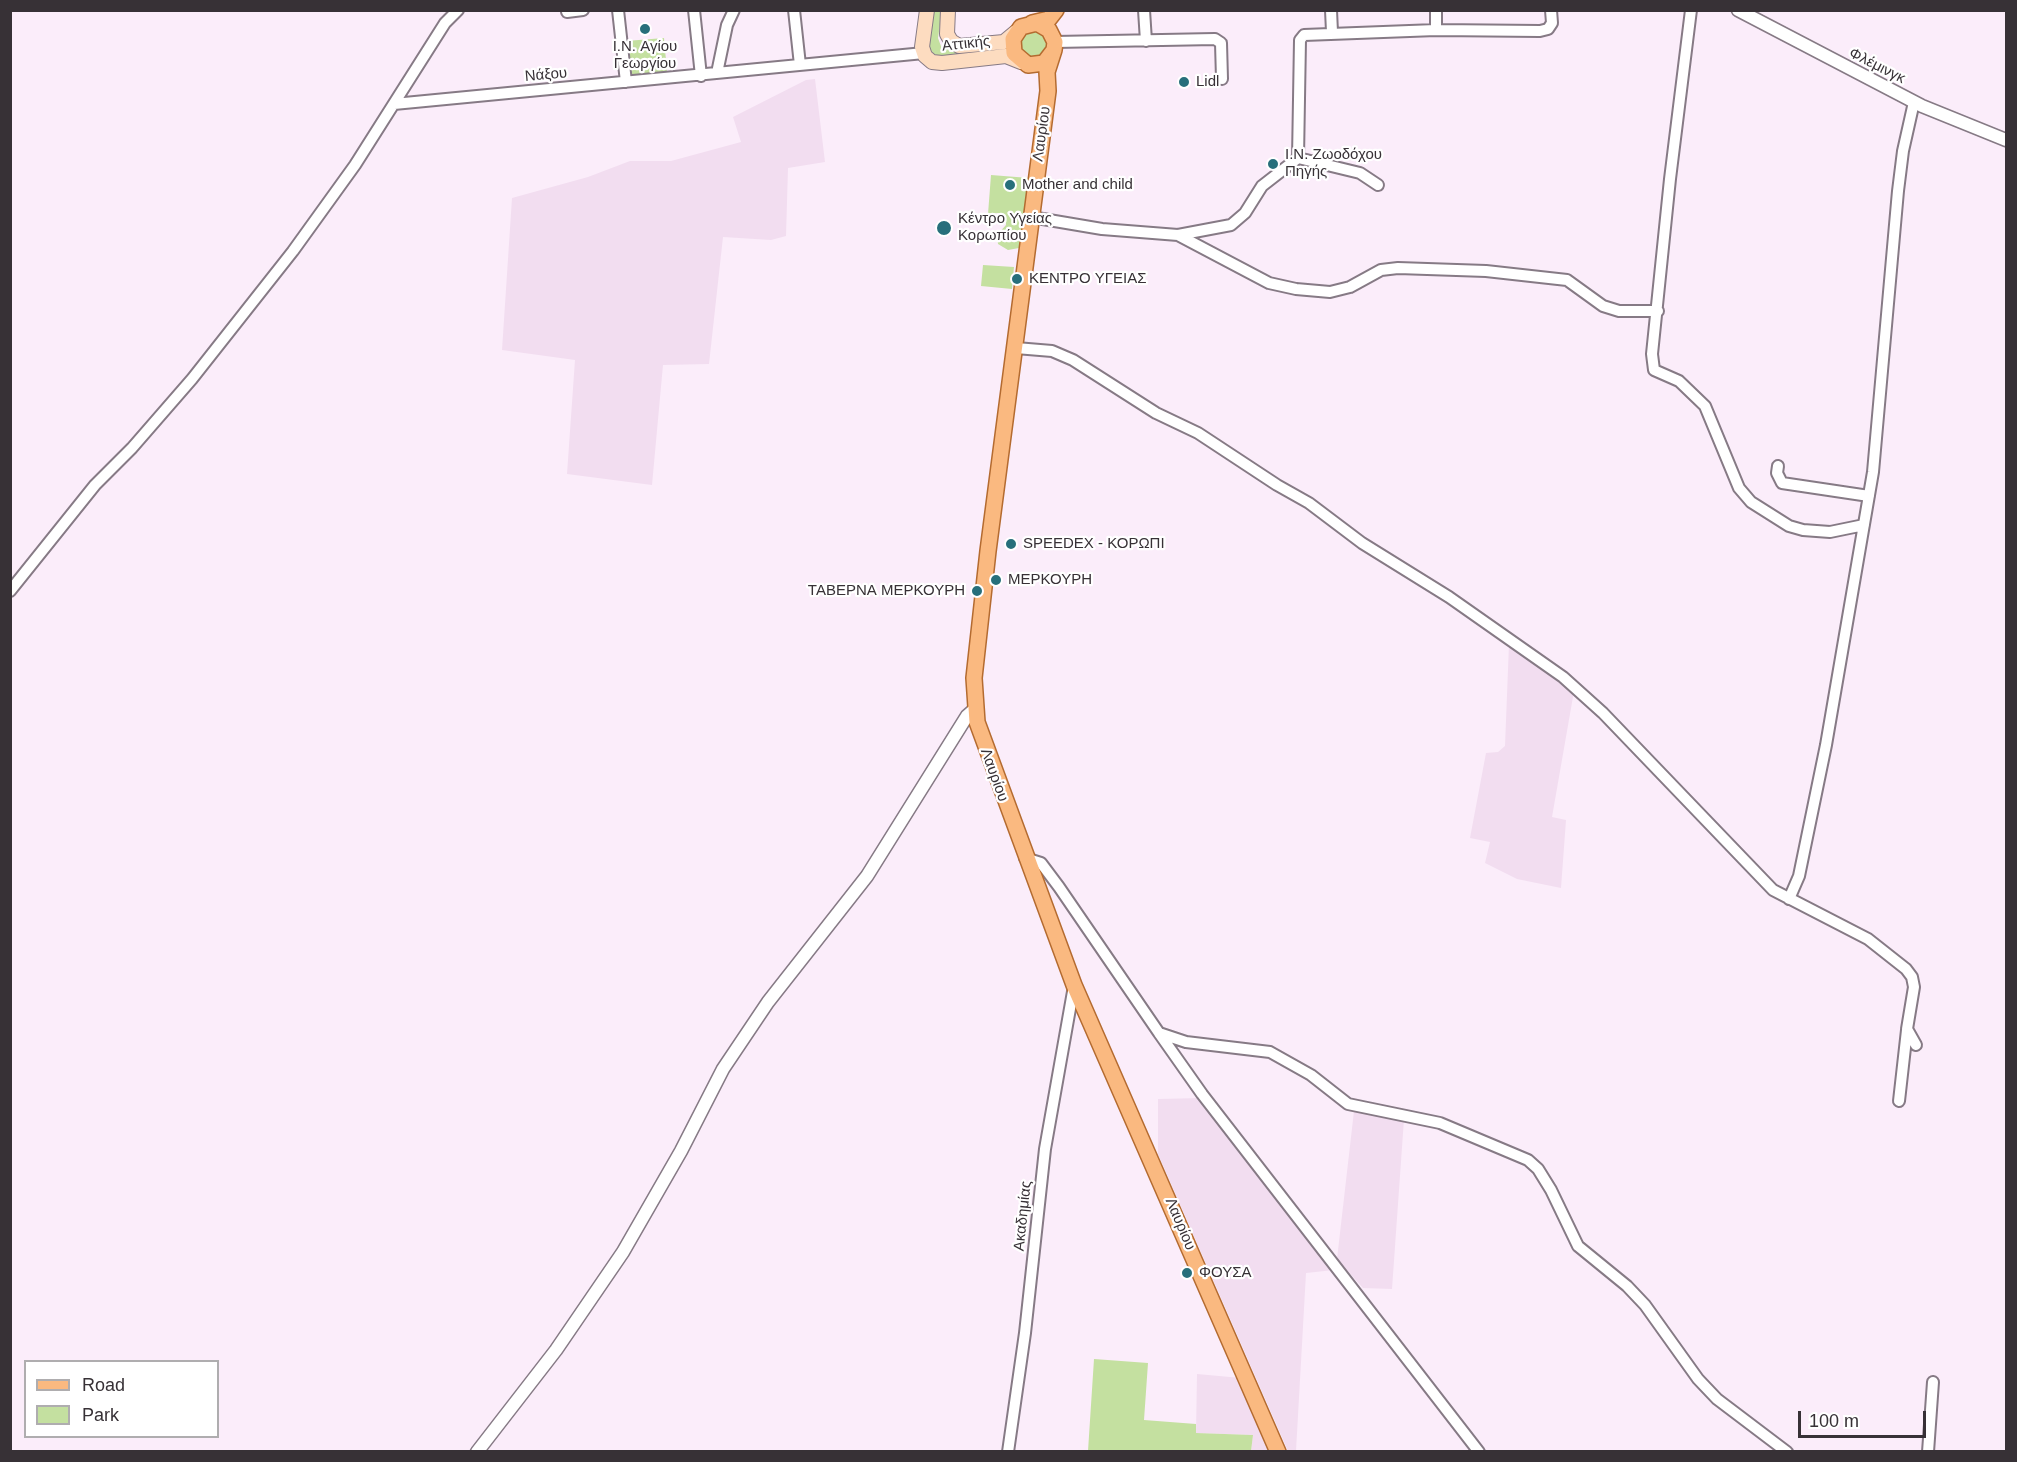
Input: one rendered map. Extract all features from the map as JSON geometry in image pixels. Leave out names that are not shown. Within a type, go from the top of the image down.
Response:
[{"type":"main road","name":"Αττικής","points":[[927,10],[922,45],[924,53],[930,60],[939,64],[1005,56],[1026,64]]},
{"type":"main road","name":"Αττικής","points":[[948,10],[947,34],[951,41],[959,46],[1004,42],[1016,32]]},
{"type":"main road","points":[[1047,99],[1041,78],[1012,46],[1016,32],[1032,23],[1049,19],[1057,10]]},
{"type":"main road","name":"Λαυρίου","points":[[1057,10],[1054,43],[1047,72],[1047,99],[987,563],[974,678],[975,709],[980,736],[1074,985],[1278,1452]]},
{"type":"main road","points":[[1026,64],[1044,63],[1054,43],[1045,27],[1032,23]]},
{"type":"street","points":[[444,10],[445,23]]},
{"type":"street","points":[[10,591],[95,485],[132,448],[192,379],[293,251],[355,165],[445,23],[458,10]]},
{"type":"street","points":[[567,12],[583,10]]},
{"type":"street","points":[[618,10],[626,82]]},
{"type":"street","points":[[694,10],[701,76]]},
{"type":"street","points":[[717,73],[727,25],[734,10]]},
{"type":"street","points":[[794,10],[800,65]]},
{"type":"street","points":[[1144,10],[1146,42]]},
{"type":"street","points":[[1332,10],[1332,32]]},
{"type":"street","points":[[1436,10],[1436,30]]},
{"type":"street","points":[[1298,158],[1300,40],[1304,35],[1332,32],[1548,29],[1552,23],[1551,10]]},
{"type":"street","points":[[1691,10],[1671,168],[1652,354],[1654,370],[1679,381],[1705,406],[1744,496],[1789,526],[1803,530],[1830,531],[1864,525]]},
{"type":"street","name":"Φλέμινγκ","points":[[1738,10],[1914,102],[2003,136]]},
{"type":"street","points":[[1054,43],[1219,41],[1222,79]]},
{"type":"street","name":"Νάξου","points":[[394,104],[924,53]]},
{"type":"street","points":[[1789,899],[1799,876],[1813,809],[1869,496],[1887,338],[1900,171],[1914,102]]},
{"type":"street","points":[[1298,158],[1360,173],[1378,185]]},
{"type":"street","points":[[1031,218],[1102,229],[1178,235],[1231,225],[1245,213],[1262,186],[1298,158]]},
{"type":"street","points":[[1178,235],[1269,283],[1296,289],[1330,292],[1350,287],[1381,270],[1398,268],[1486,270],[1567,280],[1603,306],[1619,311],[1658,311]]},
{"type":"street","points":[[1016,348],[1052,351],[1073,360],[1125,395],[1198,433],[1309,503],[1362,543],[1392,560],[1517,644],[1563,677],[1602,713],[1674,790],[1721,835],[1756,875],[1773,890],[1868,939],[1906,969],[1912,977],[1914,987],[1899,1101]]},
{"type":"street","points":[[1778,466],[1777,473],[1782,483],[1869,496]]},
{"type":"street","points":[[477,1452],[556,1350],[617,1260],[739,1045],[768,1002],[867,876],[967,716],[975,709]]},
{"type":"street","points":[[1025,858],[1041,863],[1202,1094],[1479,1452]]},
{"type":"street","name":"Ακαδημίας","points":[[1008,1452],[1025,1333],[1045,1149],[1074,985]]},
{"type":"street","points":[[1907,1029],[1916,1045]]},
{"type":"street","points":[[1159,1033],[1186,1042],[1270,1052],[1311,1075],[1348,1104],[1440,1123],[1528,1160],[1538,1169],[1551,1190],[1578,1246],[1627,1286],[1645,1305],[1698,1379],[1717,1399],[1787,1452]]},
{"type":"street","points":[[1928,1452],[1933,1382]]},
{"type":"shaded area","points":[[815,79],[825,162],[788,168],[786,236],[771,240],[723,237],[709,364],[663,365],[652,485],[567,474],[575,360],[502,350],[512,198],[588,177],[630,161],[671,161],[741,142],[733,117],[806,80]]},
{"type":"shaded area","points":[[1509,644],[1574,691],[1552,817],[1566,820],[1561,888],[1517,879],[1485,863],[1490,842],[1470,838],[1486,753],[1498,752],[1505,746]]},
{"type":"shaded area","points":[[1202,1098],[1334,1270],[1306,1273],[1296,1451],[1288,1451],[1158,1154],[1158,1099]]},
{"type":"shaded area","points":[[1354,1111],[1404,1119],[1392,1289],[1363,1288],[1337,1259]]},
{"type":"shaded area","points":[[1197,1374],[1241,1378],[1275,1451],[1251,1451],[1253,1435],[1196,1433]]},
{"type":"green space","points":[[930,11],[942,11],[938,38],[942,49],[1005,46],[1009,50],[942,57],[934,54],[929,48]]},
{"type":"green space","points":[[1030,28],[1049,36],[1046,57],[1025,60],[1017,39]]},
{"type":"green space","points":[[664,38],[667,72],[629,76],[626,41]]},
{"type":"green space","points":[[991,175],[1029,178],[1019,248],[1008,250],[998,244],[997,235],[1006,225],[1006,219],[998,213],[988,214]]},
{"type":"green space","points":[[983,265],[1014,267],[1012,289],[981,286]]},
{"type":"green space","points":[[1094,1359],[1148,1363],[1144,1420],[1196,1424],[1196,1433],[1253,1435],[1251,1451],[1088,1451]]},
{"type":"place","name":"Ι.Ν. Αγίου Γεωργίου","points":[[645,29]]},
{"type":"place","name":"Lidl","points":[[1184,82]]},
{"type":"place","name":"Ι.Ν. Ζωοδόχου Πηγής","points":[[1273,164]]},
{"type":"place","name":"Mother and child","points":[[1010,185]]},
{"type":"place","name":"Κέντρο Υγείας Κορωπίου","points":[[944,228]]},
{"type":"place","name":"ΚΕΝΤΡΟ ΥΓΕΙΑΣ","points":[[1017,279]]},
{"type":"place","name":"SPEEDEX - ΚΟΡΩΠΙ","points":[[1011,544]]},
{"type":"place","name":"ΜΕΡΚΟΥΡΗ","points":[[996,580]]},
{"type":"place","name":"ΤΑΒΕΡΝΑ ΜΕΡΚΟΥΡΗ","points":[[977,591]]},
{"type":"place","name":"ΦΟΥΣΑ","points":[[1187,1273]]}]
